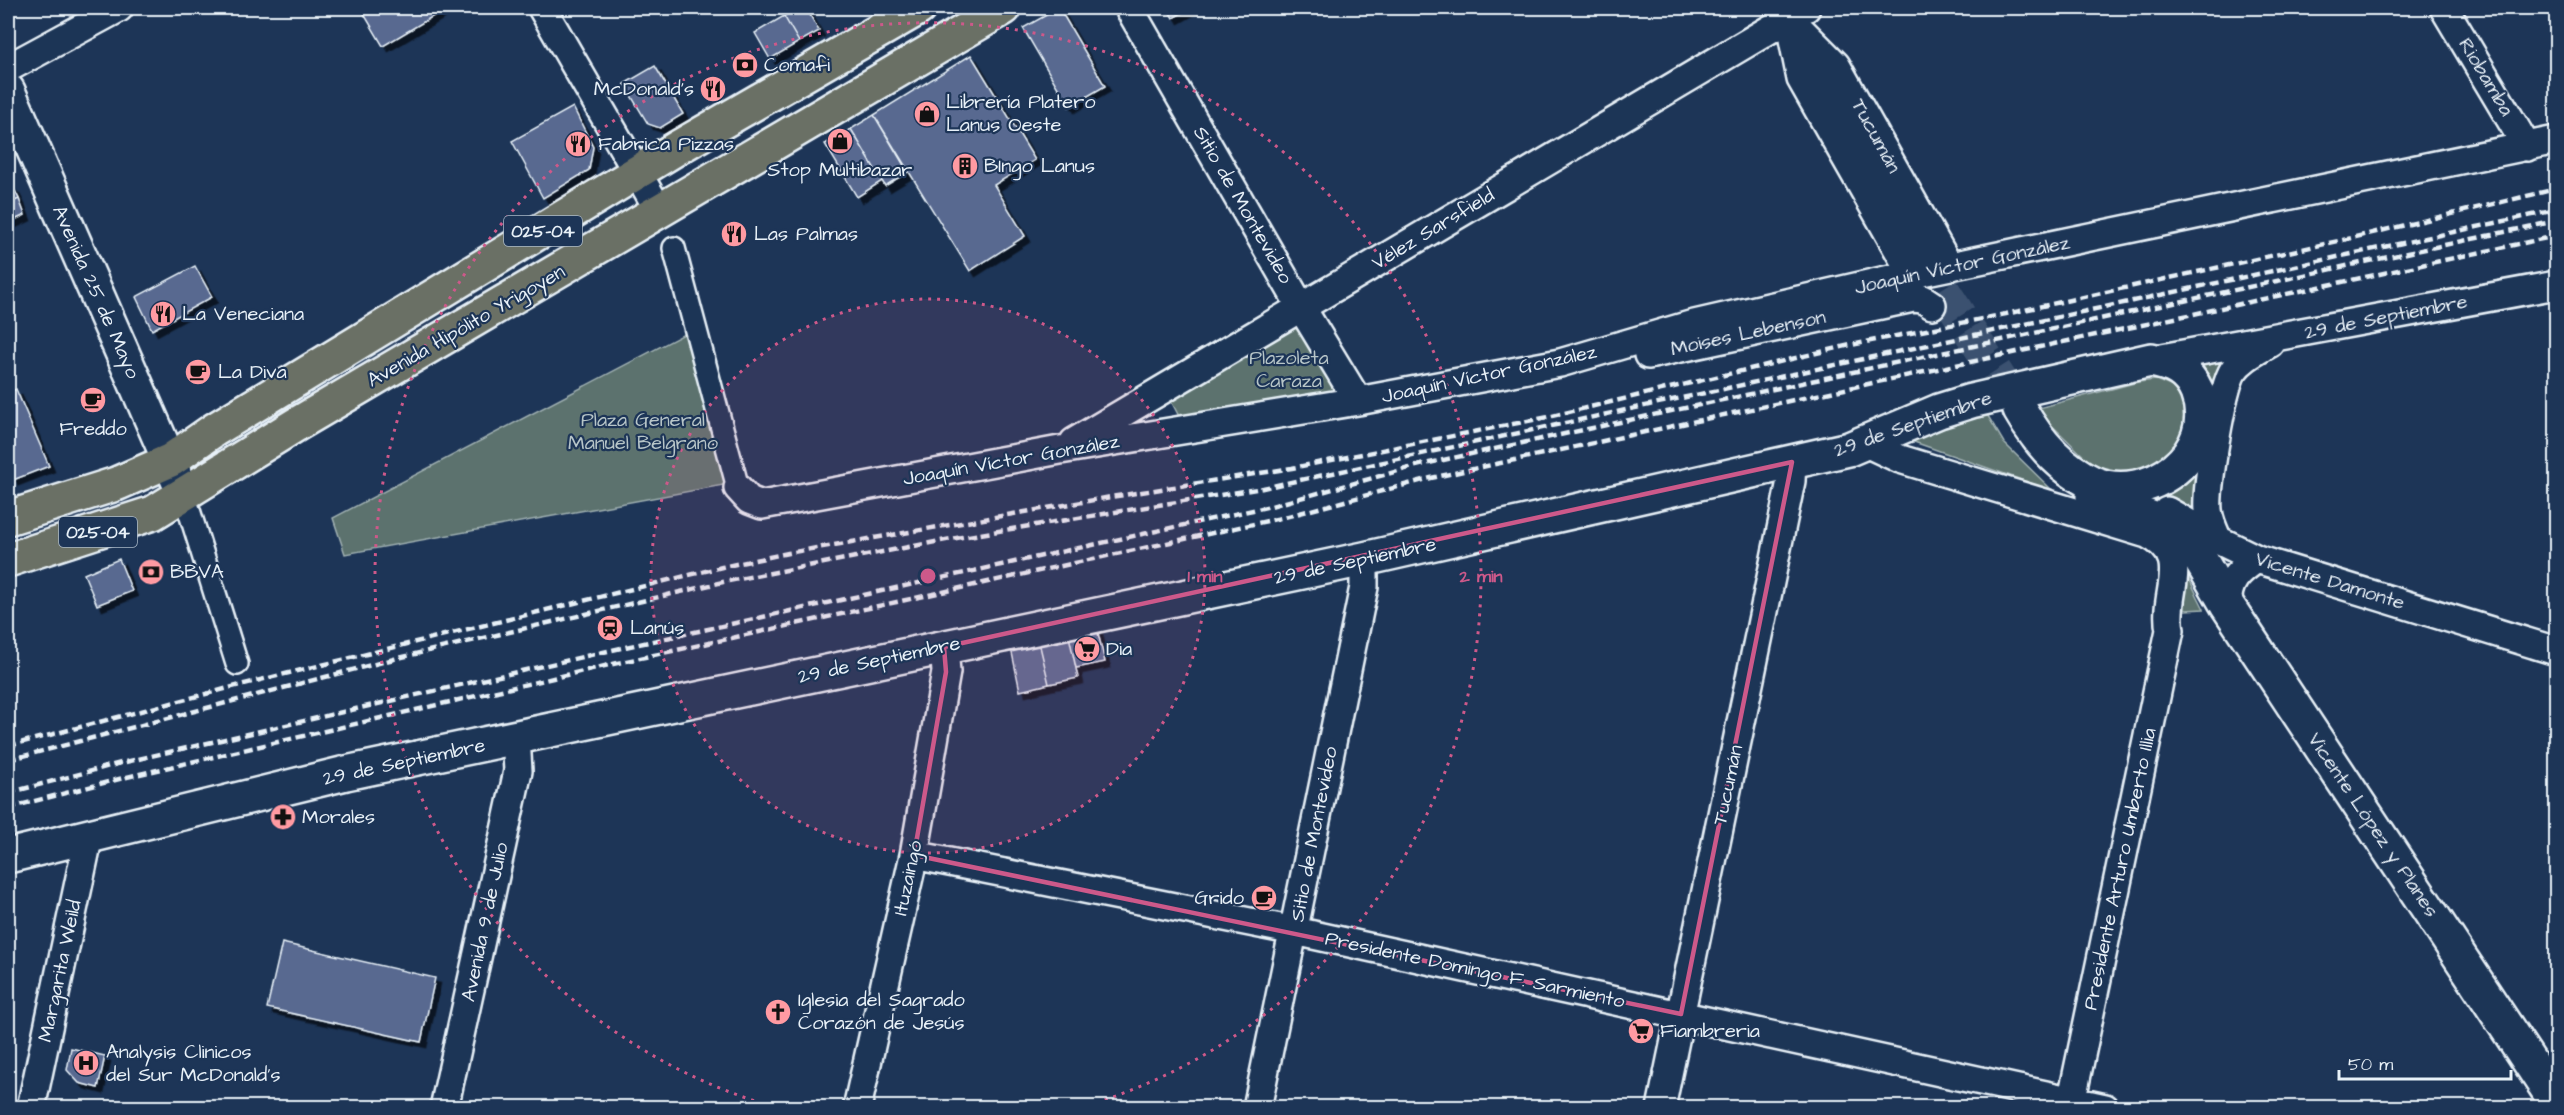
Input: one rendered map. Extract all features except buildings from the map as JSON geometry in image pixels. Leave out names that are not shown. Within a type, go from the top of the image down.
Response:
[{"type":"main road","name":"Avenida Hipólito Yrigoyen","points":[[8,518],[116,484],[171,460],[224,424],[638,172],[919,8]]},
{"type":"main road","name":"Avenida Hipólito Yrigoyen","points":[[8,560],[153,513],[297,424],[1004,8]]},
{"type":"street","points":[[8,68],[119,8]]},
{"type":"street","points":[[542,8],[660,212]]},
{"type":"street","name":"Sitio de Montevideo","points":[[1129,8],[1301,307],[1358,401]]},
{"type":"street","name":"Riobamba","points":[[2445,8],[2527,147]]},
{"type":"street","points":[[1792,11],[1914,261]]},
{"type":"street","name":"Vélez Sarsfield","points":[[1060,450],[1792,11]]},
{"type":"street","name":"Tucumán","points":[[1792,11],[1836,65],[1949,266]]},
{"type":"street","name":"Avenida 25 de Mayo","points":[[8,91],[17,139],[171,460],[184,494]]},
{"type":"street","name":"Joaquín Víctor González","points":[[738,488],[749,500],[762,505],[1060,450],[1358,401],[1560,363],[1914,261],[1949,266],[2556,141]]},
{"type":"street","points":[[674,248],[738,488]]},
{"type":"street","name":"29 de Septiembre","points":[[8,856],[346,773],[1364,559],[1792,462],[1866,443],[1922,417],[1971,401],[2151,360],[2556,285]]},
{"type":"street","name":"Moises Lebenson","points":[[1560,363],[1642,356],[1913,298],[1923,299],[1932,305]]},
{"type":"street","name":"Presidente Arturo Umberto Illia","points":[[2071,1104],[2170,630],[2181,606],[2193,546],[2210,523],[2208,497],[2224,391],[2232,372],[2240,363],[2279,337]]},
{"type":"street","points":[[2151,360],[2170,363],[2179,368],[2194,385],[2202,404],[2198,440],[2183,463],[2167,474],[2138,486],[2128,489],[2113,488],[2094,483],[2060,461],[2032,431],[2011,415],[2039,465],[2071,488],[2177,528],[2193,546]]},
{"type":"street","name":"Vicente Damonte","points":[[1866,443],[1900,459],[2147,534],[2158,540],[2257,559],[2556,651]]},
{"type":"street","name":"Tucumán","points":[[1661,1107],[1791,481],[1792,462]]},
{"type":"street","name":"Vicente Damonte","points":[[2113,488],[2160,507],[2193,546]]},
{"type":"street","points":[[184,494],[237,664]]},
{"type":"street","name":"Vicente López y Planes","points":[[2193,546],[2227,605],[2556,1102]]},
{"type":"street","name":"Sitio de Montevideo","points":[[1257,1107],[1364,587],[1364,559]]},
{"type":"street","points":[[2227,605],[2228,590],[2234,579],[2242,569],[2257,559]]},
{"type":"street","name":"Ituzaingó","points":[[857,1107],[914,855],[946,672],[944,647]]},
{"type":"street","name":"Avenida 9 de Julio","points":[[444,1107],[518,771],[516,737]]},
{"type":"street","name":"Margarita Weild","points":[[30,1104],[89,835]]},
{"type":"street","name":"Presidente Domingo F. Sarmiento","points":[[914,855],[1295,931],[1681,1014],[2071,1104],[2105,1107]]},
{"type":"highlighted area","points":[[1792,462],[1681,1014],[914,855],[946,672],[944,647]]},
{"type":"green space","name":"Plazoleta Caraza","points":[[1301,324],[1340,392],[1182,422],[1171,401]]},
{"type":"green space","name":"Plaza General Manuel Belgrano","points":[[688,332],[729,484],[345,554],[333,518]]},
{"type":"green space","points":[[2241,354],[2196,515],[2166,496],[2149,493],[2189,470],[2188,365]]},
{"type":"green space","points":[[2156,380],[2173,387],[2183,401],[2186,431],[2168,459],[2125,476],[2096,468],[2035,409],[2138,382]]},
{"type":"green space","points":[[1985,411],[2004,443],[2053,491],[1900,437]]},
{"type":"green space","points":[[2182,565],[2204,609],[2185,610]]},
{"type":"tunnel","points":[[1916,247],[2020,410]]},
{"type":"railway","points":[[8,746],[240,685],[722,567],[788,553],[1292,468],[1548,417],[1846,346],[2006,314],[2343,240],[2556,189]]},
{"type":"railway","points":[[8,760],[394,659],[723,582],[962,537],[1263,488],[2556,210]]},
{"type":"railway","points":[[8,793],[121,763],[621,648],[1271,506],[1420,465],[2556,221]]},
{"type":"railway","points":[[8,808],[127,777],[622,662],[1281,518],[1431,478],[2556,236]]},
{"type":"place","name":"Comafi","points":[[745,65]]},
{"type":"place","name":"McDonald's","points":[[713,89]]},
{"type":"place","name":"Librería Platero Lanus Oeste","points":[[927,114]]},
{"type":"place","name":"Stop Multibazar","points":[[840,141]]},
{"type":"place","name":"Fabrica Pizzas","points":[[578,144]]},
{"type":"place","name":"BIngo Lanus","points":[[965,166]]},
{"type":"place","name":"Las Palmas","points":[[734,234]]},
{"type":"place","name":"La Veneciana","points":[[163,314]]},
{"type":"place","name":"La Diva","points":[[198,372]]},
{"type":"place","name":"Freddo","points":[[93,400]]},
{"type":"place","name":"BBVA","points":[[151,572]]},
{"type":"place","name":"Lanús","points":[[610,628]]},
{"type":"place","name":"Dia","points":[[1087,649]]},
{"type":"place","name":"Morales","points":[[283,817]]},
{"type":"place","name":"Grido","points":[[1264,898]]},
{"type":"place","name":"Iglesia del Sagrado Corazón de Jesús","points":[[778,1012]]},
{"type":"place","name":"Fiambreria","points":[[1641,1031]]},
{"type":"place","name":"Analysis Clinicos del Sur McDonald's","points":[[86,1063]]}]
